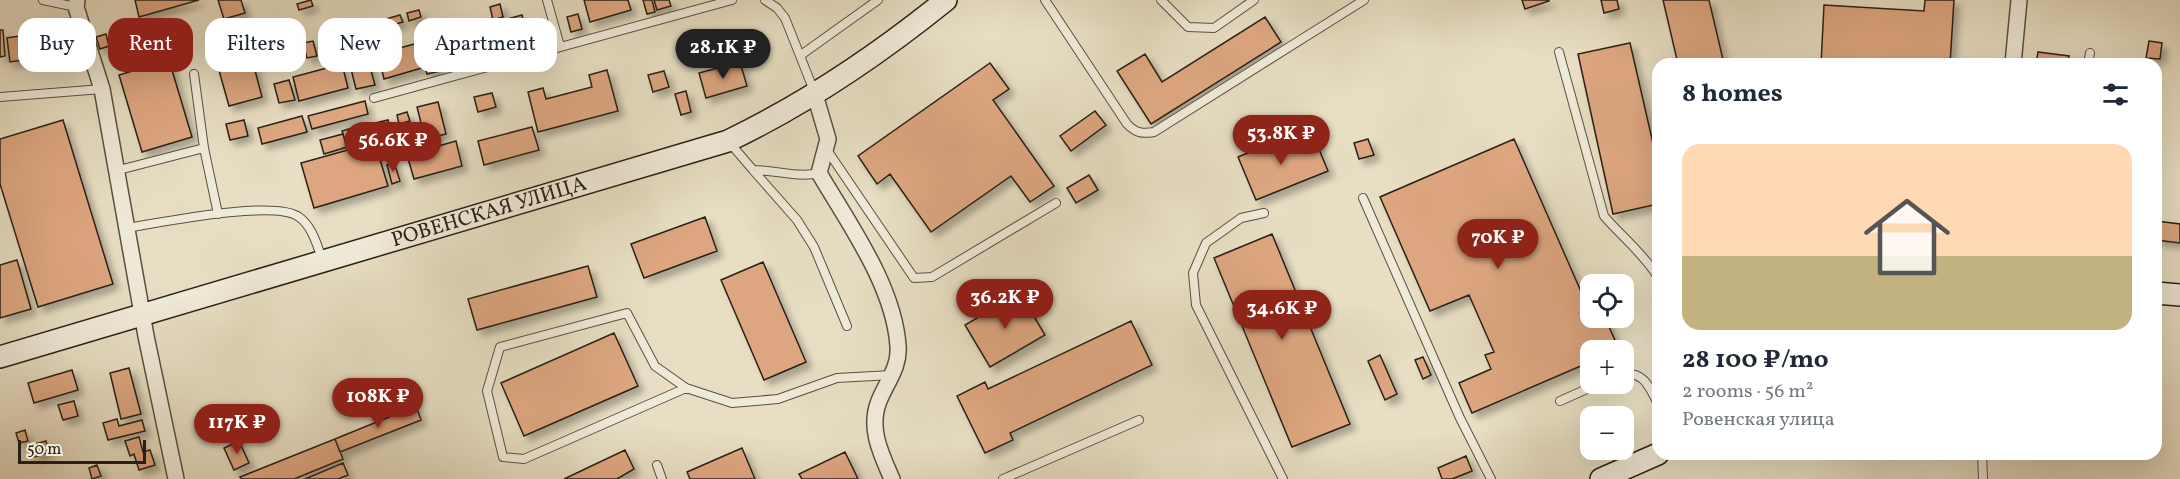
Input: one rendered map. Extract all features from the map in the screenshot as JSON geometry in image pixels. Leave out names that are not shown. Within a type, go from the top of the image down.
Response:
[{"type":"main road","name":"РОВЕНСКАЯ УЛИЦА","points":[[0,357],[728,141],[815,95],[905,34],[946,0]]},
{"type":"main road","points":[[2162,294],[2180,295]]},
{"type":"main road","points":[[1601,479],[1652,457]]},
{"type":"street","points":[[2014,58],[2019,0]]},
{"type":"street","points":[[76,3],[102,89],[146,336],[176,479]]},
{"type":"street","points":[[815,95],[828,139],[819,173],[864,246],[895,322],[899,348],[893,375],[878,402],[874,428],[880,452],[892,479]]},
{"type":"lane","points":[[43,0],[76,3]]},
{"type":"lane","points":[[547,0],[560,46]]},
{"type":"lane","points":[[374,98],[732,0]]},
{"type":"lane","points":[[765,0],[777,8],[785,18],[815,95]]},
{"type":"lane","points":[[801,55],[878,0]]},
{"type":"lane","points":[[1046,0],[1128,124],[1134,131],[1142,134],[1154,132],[1364,0]]},
{"type":"lane","points":[[1161,0],[1188,27],[1214,28],[1254,0]]},
{"type":"lane","points":[[1559,52],[1604,216],[1620,236],[1644,256],[1652,268]]},
{"type":"lane","points":[[2089,58],[2090,53]]},
{"type":"lane","points":[[194,74],[204,148],[218,214]]},
{"type":"lane","points":[[0,97],[102,89]]},
{"type":"lane","points":[[728,141],[797,220],[814,247],[847,326]]},
{"type":"lane","points":[[115,171],[204,148]]},
{"type":"lane","points":[[826,149],[914,278],[932,277],[1056,203]]},
{"type":"lane","points":[[753,170],[778,170],[802,177],[819,173]]},
{"type":"lane","points":[[1363,198],[1460,418],[1491,479]]},
{"type":"lane","points":[[126,228],[218,214],[284,210],[298,216],[312,233],[323,262]]},
{"type":"lane","points":[[1264,213],[1241,218],[1206,243],[1193,273],[1196,305],[1283,479]]},
{"type":"lane","points":[[686,388],[524,459],[503,457],[487,391],[500,346],[627,313],[655,366],[686,388],[732,403],[778,399],[837,378],[893,375]]},
{"type":"lane","points":[[1634,375],[1640,376],[1652,391]]},
{"type":"lane","points":[[1560,401],[1580,392]]},
{"type":"lane","points":[[1004,479],[1139,420]]},
{"type":"lane","points":[[1982,460],[1983,479]]},
{"type":"lane","points":[[657,465],[662,479]]},
{"type":"building","points":[[135,0],[199,0],[139,17]]},
{"type":"building","points":[[218,0],[241,0],[245,13],[224,18]]},
{"type":"building","points":[[311,0],[313,6],[299,10],[297,4]]},
{"type":"building","points":[[584,0],[628,0],[631,10],[590,22]]},
{"type":"building","points":[[643,0],[652,0],[655,12],[647,14]]},
{"type":"building","points":[[654,0],[669,0],[671,6],[657,10]]},
{"type":"building","points":[[1522,0],[1549,0],[1549,1],[1525,9]]},
{"type":"building","points":[[1601,0],[1617,0],[1619,9],[1604,13]]},
{"type":"building","points":[[1663,0],[1709,0],[1723,58],[1677,58]]},
{"type":"building","points":[[1925,0],[1954,0],[1950,58],[1821,58],[1824,5],[1924,11]]},
{"type":"building","points":[[500,4],[503,17],[493,18],[490,7]]},
{"type":"building","points":[[419,10],[421,17],[409,21],[407,13]]},
{"type":"building","points":[[578,14],[582,29],[571,32],[567,17]]},
{"type":"building","points":[[1265,17],[1281,42],[1151,124],[1117,71],[1145,54],[1162,82]]},
{"type":"building","points":[[0,30],[3,30],[5,56],[0,57]]},
{"type":"building","points":[[106,34],[108,46],[100,49],[96,37]]},
{"type":"building","points":[[18,36],[18,61],[10,62],[7,38]]},
{"type":"building","points":[[313,41],[317,56],[307,58],[306,42]]},
{"type":"building","points":[[2149,41],[2162,43],[2160,58],[2146,58]]},
{"type":"building","points":[[1630,43],[1652,139],[1652,205],[1613,214],[1578,54]]},
{"type":"building","points":[[414,44],[414,70],[384,79],[382,72],[402,72],[402,47]]},
{"type":"building","points":[[2038,52],[2069,56],[2069,58],[2037,58]]},
{"type":"building","points":[[740,62],[747,86],[706,98],[699,73]]},
{"type":"building","points":[[990,63],[1009,89],[993,100],[1054,186],[1030,202],[1011,176],[931,232],[890,174],[877,184],[858,156]]},
{"type":"building","points":[[318,70],[344,72],[348,88],[299,101],[293,77]]},
{"type":"building","points":[[607,70],[618,111],[538,132],[528,92],[543,88],[546,99],[592,87],[589,75]]},
{"type":"building","points":[[664,71],[669,87],[653,92],[648,75]]},
{"type":"building","points":[[129,72],[173,72],[192,137],[142,152],[119,75]]},
{"type":"building","points":[[219,72],[255,72],[262,97],[229,106]]},
{"type":"building","points":[[352,72],[371,72],[375,85],[356,89]]},
{"type":"building","points":[[289,80],[295,100],[279,103],[274,84]]},
{"type":"building","points":[[686,91],[691,112],[681,115],[675,94]]},
{"type":"building","points":[[492,93],[496,107],[478,112],[474,97]]},
{"type":"building","points":[[365,101],[368,114],[312,129],[308,116]]},
{"type":"building","points":[[438,102],[446,134],[425,139],[417,107]]},
{"type":"building","points":[[1095,111],[1106,125],[1071,151],[1060,136]]},
{"type":"building","points":[[407,112],[410,121],[399,124],[397,115]]},
{"type":"building","points":[[302,116],[307,132],[262,144],[258,128]]},
{"type":"building","points":[[63,120],[113,284],[38,307],[0,184],[0,139]]},
{"type":"building","points":[[244,120],[248,136],[230,140],[226,124]]},
{"type":"building","points":[[388,120],[393,137],[380,141],[375,123]]},
{"type":"building","points":[[369,123],[388,186],[314,208],[301,163],[348,150],[342,131]]},
{"type":"building","points":[[532,127],[539,150],[484,165],[478,141]]},
{"type":"building","points":[[343,134],[347,147],[324,154],[320,140]]},
{"type":"building","points":[[1294,134],[1300,149],[1316,142],[1328,171],[1256,200],[1238,157]]},
{"type":"building","points":[[1368,139],[1374,155],[1359,159],[1354,143]]},
{"type":"building","points":[[1514,139],[1580,289],[1580,328],[1610,328],[1615,340],[1580,340],[1580,366],[1472,413],[1459,383],[1491,369],[1485,355],[1494,352],[1469,295],[1430,311],[1380,197]]},
{"type":"building","points":[[456,141],[462,166],[414,179],[407,155]]},
{"type":"building","points":[[394,162],[400,181],[392,184],[387,165]]},
{"type":"building","points":[[1089,175],[1098,190],[1076,203],[1067,188]]},
{"type":"building","points":[[705,217],[717,251],[644,278],[631,244]]},
{"type":"building","points":[[2162,222],[2180,224],[2180,243],[2162,241]]},
{"type":"building","points":[[1272,234],[1350,424],[1292,447],[1214,258]]},
{"type":"building","points":[[17,260],[31,309],[0,318],[0,265]]},
{"type":"building","points":[[763,262],[806,362],[764,380],[721,280]]},
{"type":"building","points":[[588,266],[597,297],[477,330],[468,299]]},
{"type":"building","points":[[1020,293],[1045,335],[990,367],[965,325]]},
{"type":"building","points":[[1131,321],[1152,365],[1010,433],[1013,440],[985,453],[957,396],[985,382],[988,389]]},
{"type":"building","points":[[614,333],[638,386],[524,436],[501,383]]},
{"type":"building","points":[[1380,355],[1397,394],[1385,400],[1368,361]]},
{"type":"building","points":[[1423,357],[1431,375],[1423,379],[1415,360]]},
{"type":"building","points":[[129,368],[141,414],[121,419],[110,373]]},
{"type":"building","points":[[72,370],[78,390],[34,403],[28,383]]},
{"type":"building","points":[[74,401],[78,416],[63,420],[58,405]]},
{"type":"building","points":[[416,406],[421,420],[340,452],[335,439]]},
{"type":"building","points":[[117,419],[119,426],[142,420],[145,431],[108,440],[103,423]]},
{"type":"building","points":[[25,430],[28,441],[19,443],[16,433]]},
{"type":"building","points":[[139,437],[143,452],[150,450],[155,465],[139,470],[134,454],[130,456],[125,441]]},
{"type":"building","points":[[335,439],[343,459],[294,479],[241,479],[240,477]]},
{"type":"building","points":[[46,441],[49,452],[34,457],[31,445]]},
{"type":"building","points":[[239,441],[249,463],[234,470],[224,448]]},
{"type":"building","points":[[742,448],[755,479],[690,479],[687,472]]},
{"type":"building","points":[[625,450],[634,469],[617,479],[564,479]]},
{"type":"building","points":[[845,452],[858,479],[802,479],[799,474]]},
{"type":"building","points":[[1466,456],[1472,471],[1452,479],[1442,479],[1438,468]]},
{"type":"building","points":[[343,463],[348,475],[338,479],[305,479]]},
{"type":"building","points":[[97,465],[101,476],[92,479],[89,468]]}]
